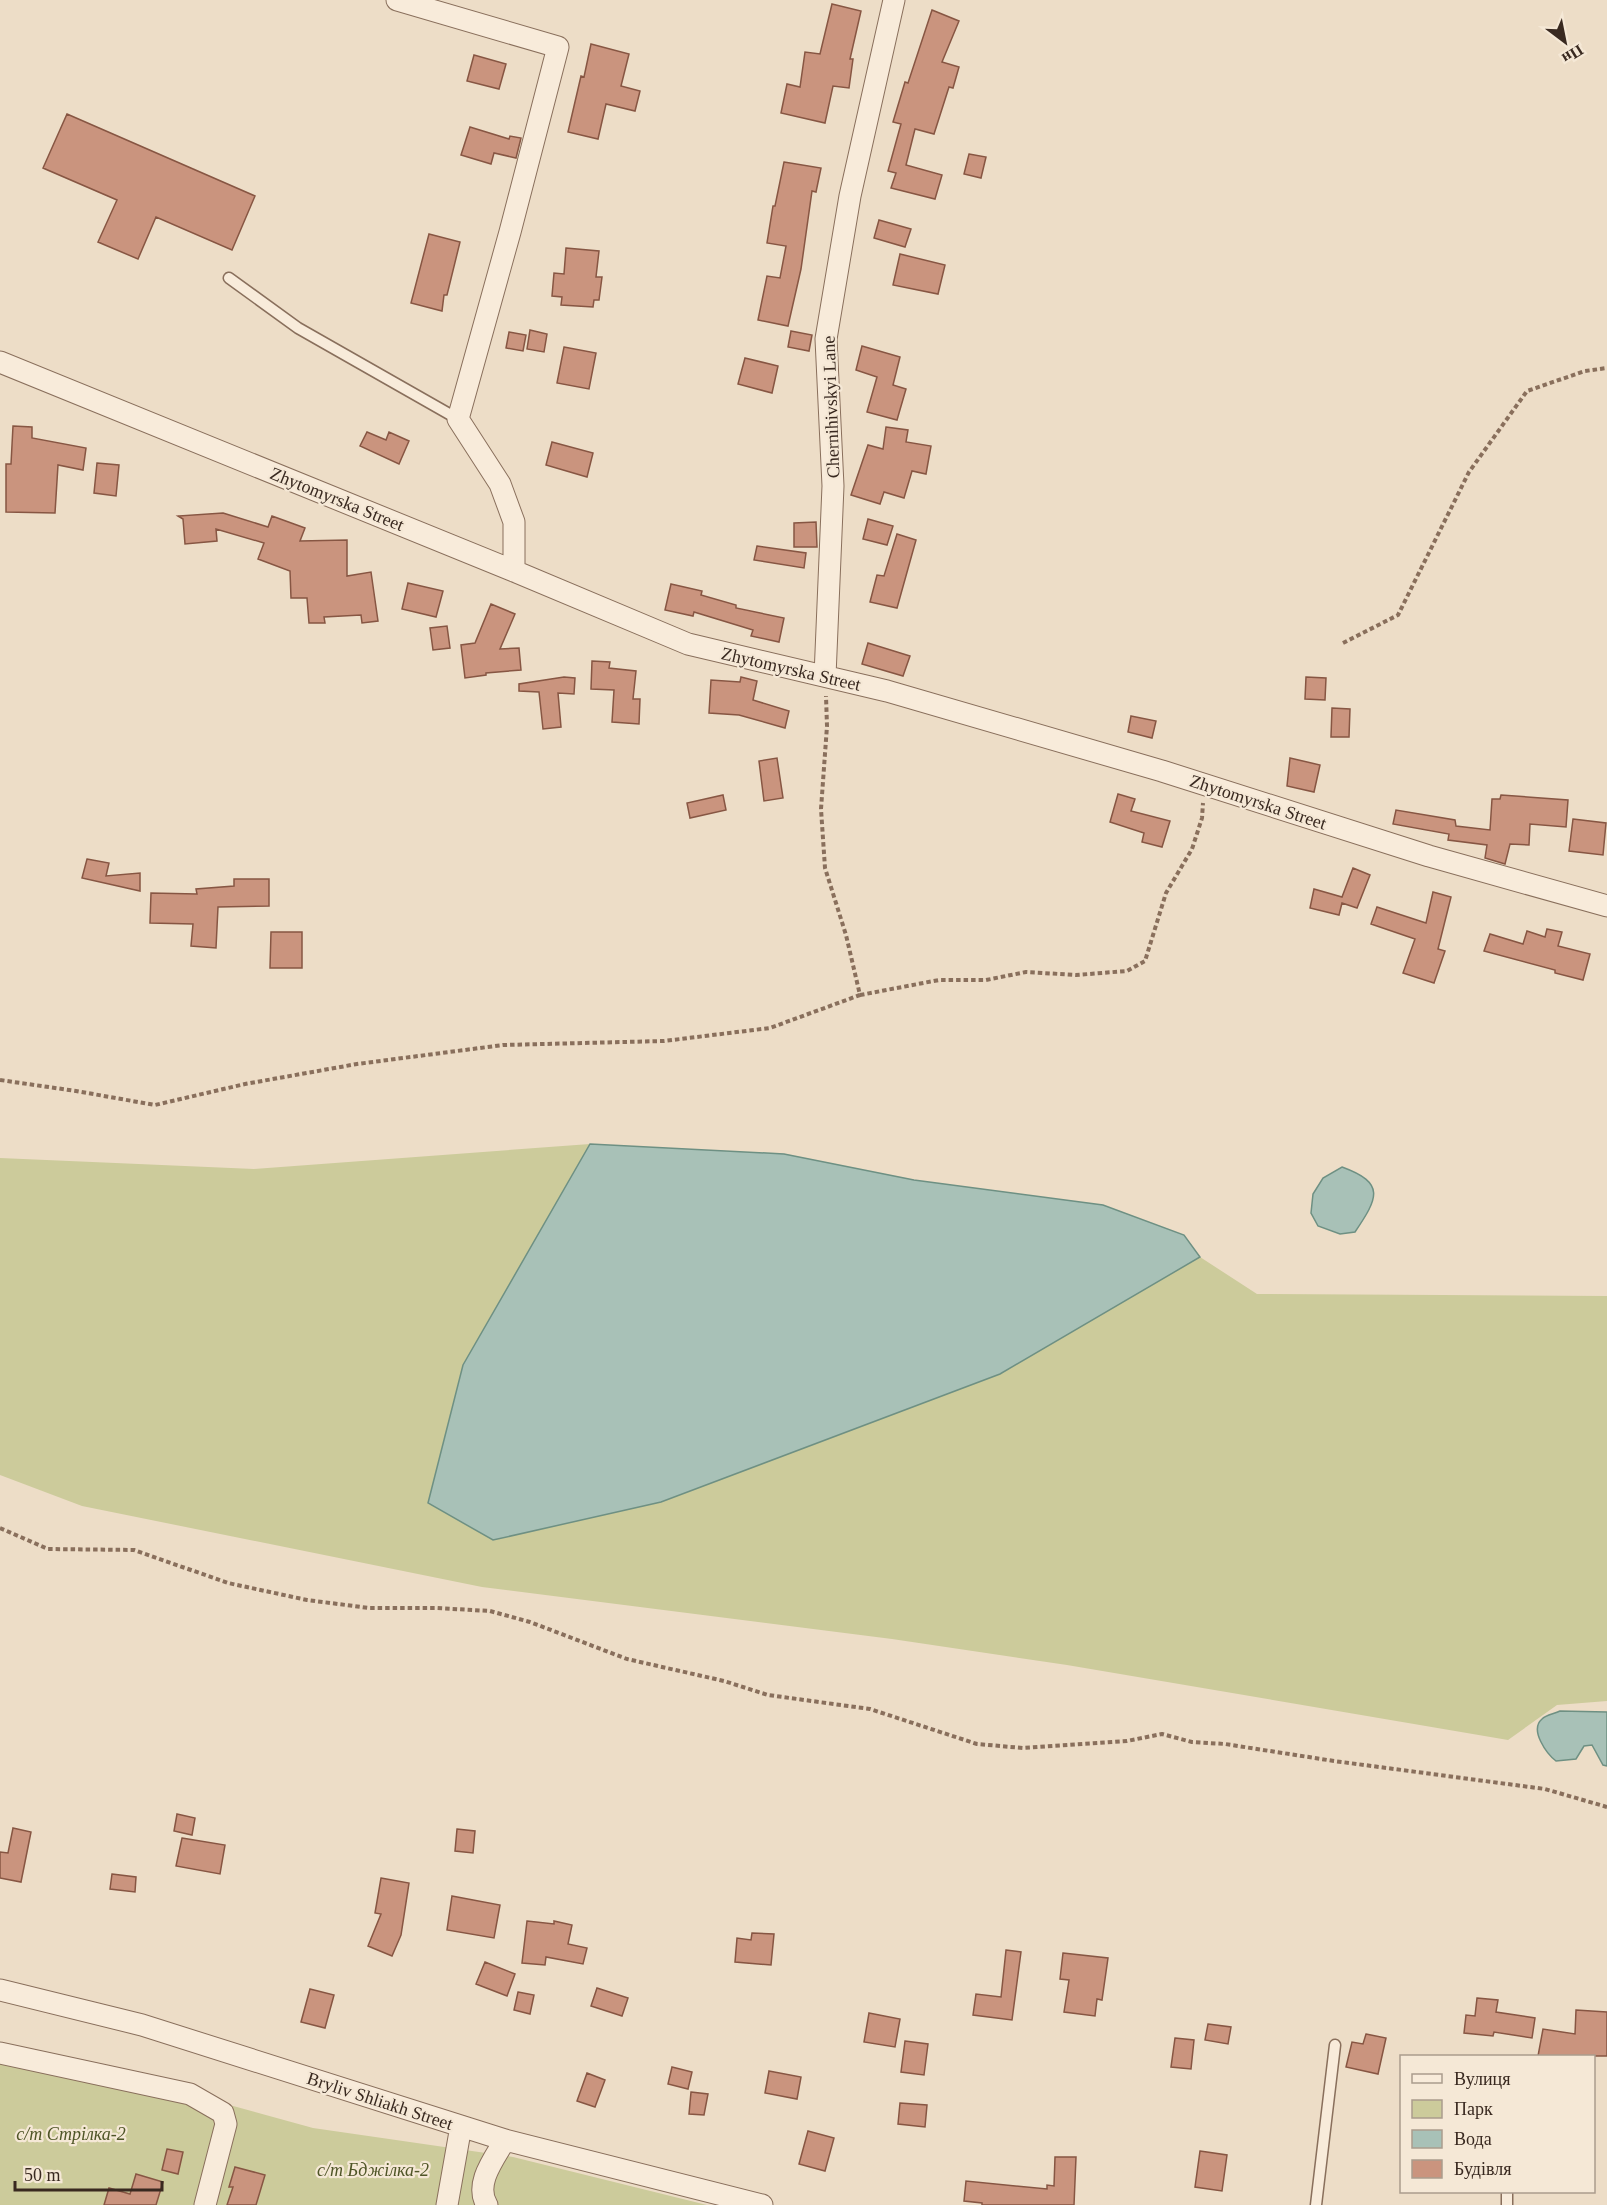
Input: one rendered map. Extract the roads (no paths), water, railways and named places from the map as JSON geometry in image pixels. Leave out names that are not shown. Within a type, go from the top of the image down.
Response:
[{"type":"street","points":[[397,0],[558,47],[458,419],[500,484],[514,522],[514,571]]},
{"type":"street","name":"Chernihivskyi Lane","points":[[825,676],[833,486],[826,339],[850,196],[894,0]]},
{"type":"street","name":"Zhytomyrska Street","points":[[0,362],[688,644],[887,691],[1203,784],[1429,856],[1607,906]]},
{"type":"street","name":"Bryliv Shliakh Street","points":[[0,1990],[142,2025],[505,2140],[762,2205]]},
{"type":"street","points":[[0,2053],[190,2094],[223,2113],[226,2124],[205,2205]]},
{"type":"street","points":[[447,2205],[461,2126]]},
{"type":"street","points":[[487,2205],[482,2191],[483,2182],[505,2140]]},
{"type":"lane","points":[[229,278],[298,328],[458,419]]},
{"type":"lane","points":[[1316,2205],[1335,2045]]},
{"type":"water","points":[[590,1144],[784,1154],[914,1180],[1103,1205],[1184,1235],[1200,1257],[1000,1374],[661,1502],[493,1540],[428,1503],[463,1365]]},
{"type":"water","points":[[1342,1167],[1366,1179],[1374,1193],[1369,1210],[1355,1232],[1340,1234],[1318,1226],[1311,1213],[1313,1194],[1323,1178]]},
{"type":"water","points":[[1560,1711],[1607,1712],[1607,1766],[1603,1765],[1592,1745],[1584,1746],[1576,1759],[1556,1761],[1548,1753],[1538,1735],[1538,1724],[1544,1718]]},
{"type":"park label","name":"с/т Стрілка-2","points":[[71,2134]]},
{"type":"park label","name":"с/т Бджілка-2","points":[[373,2170]]}]
